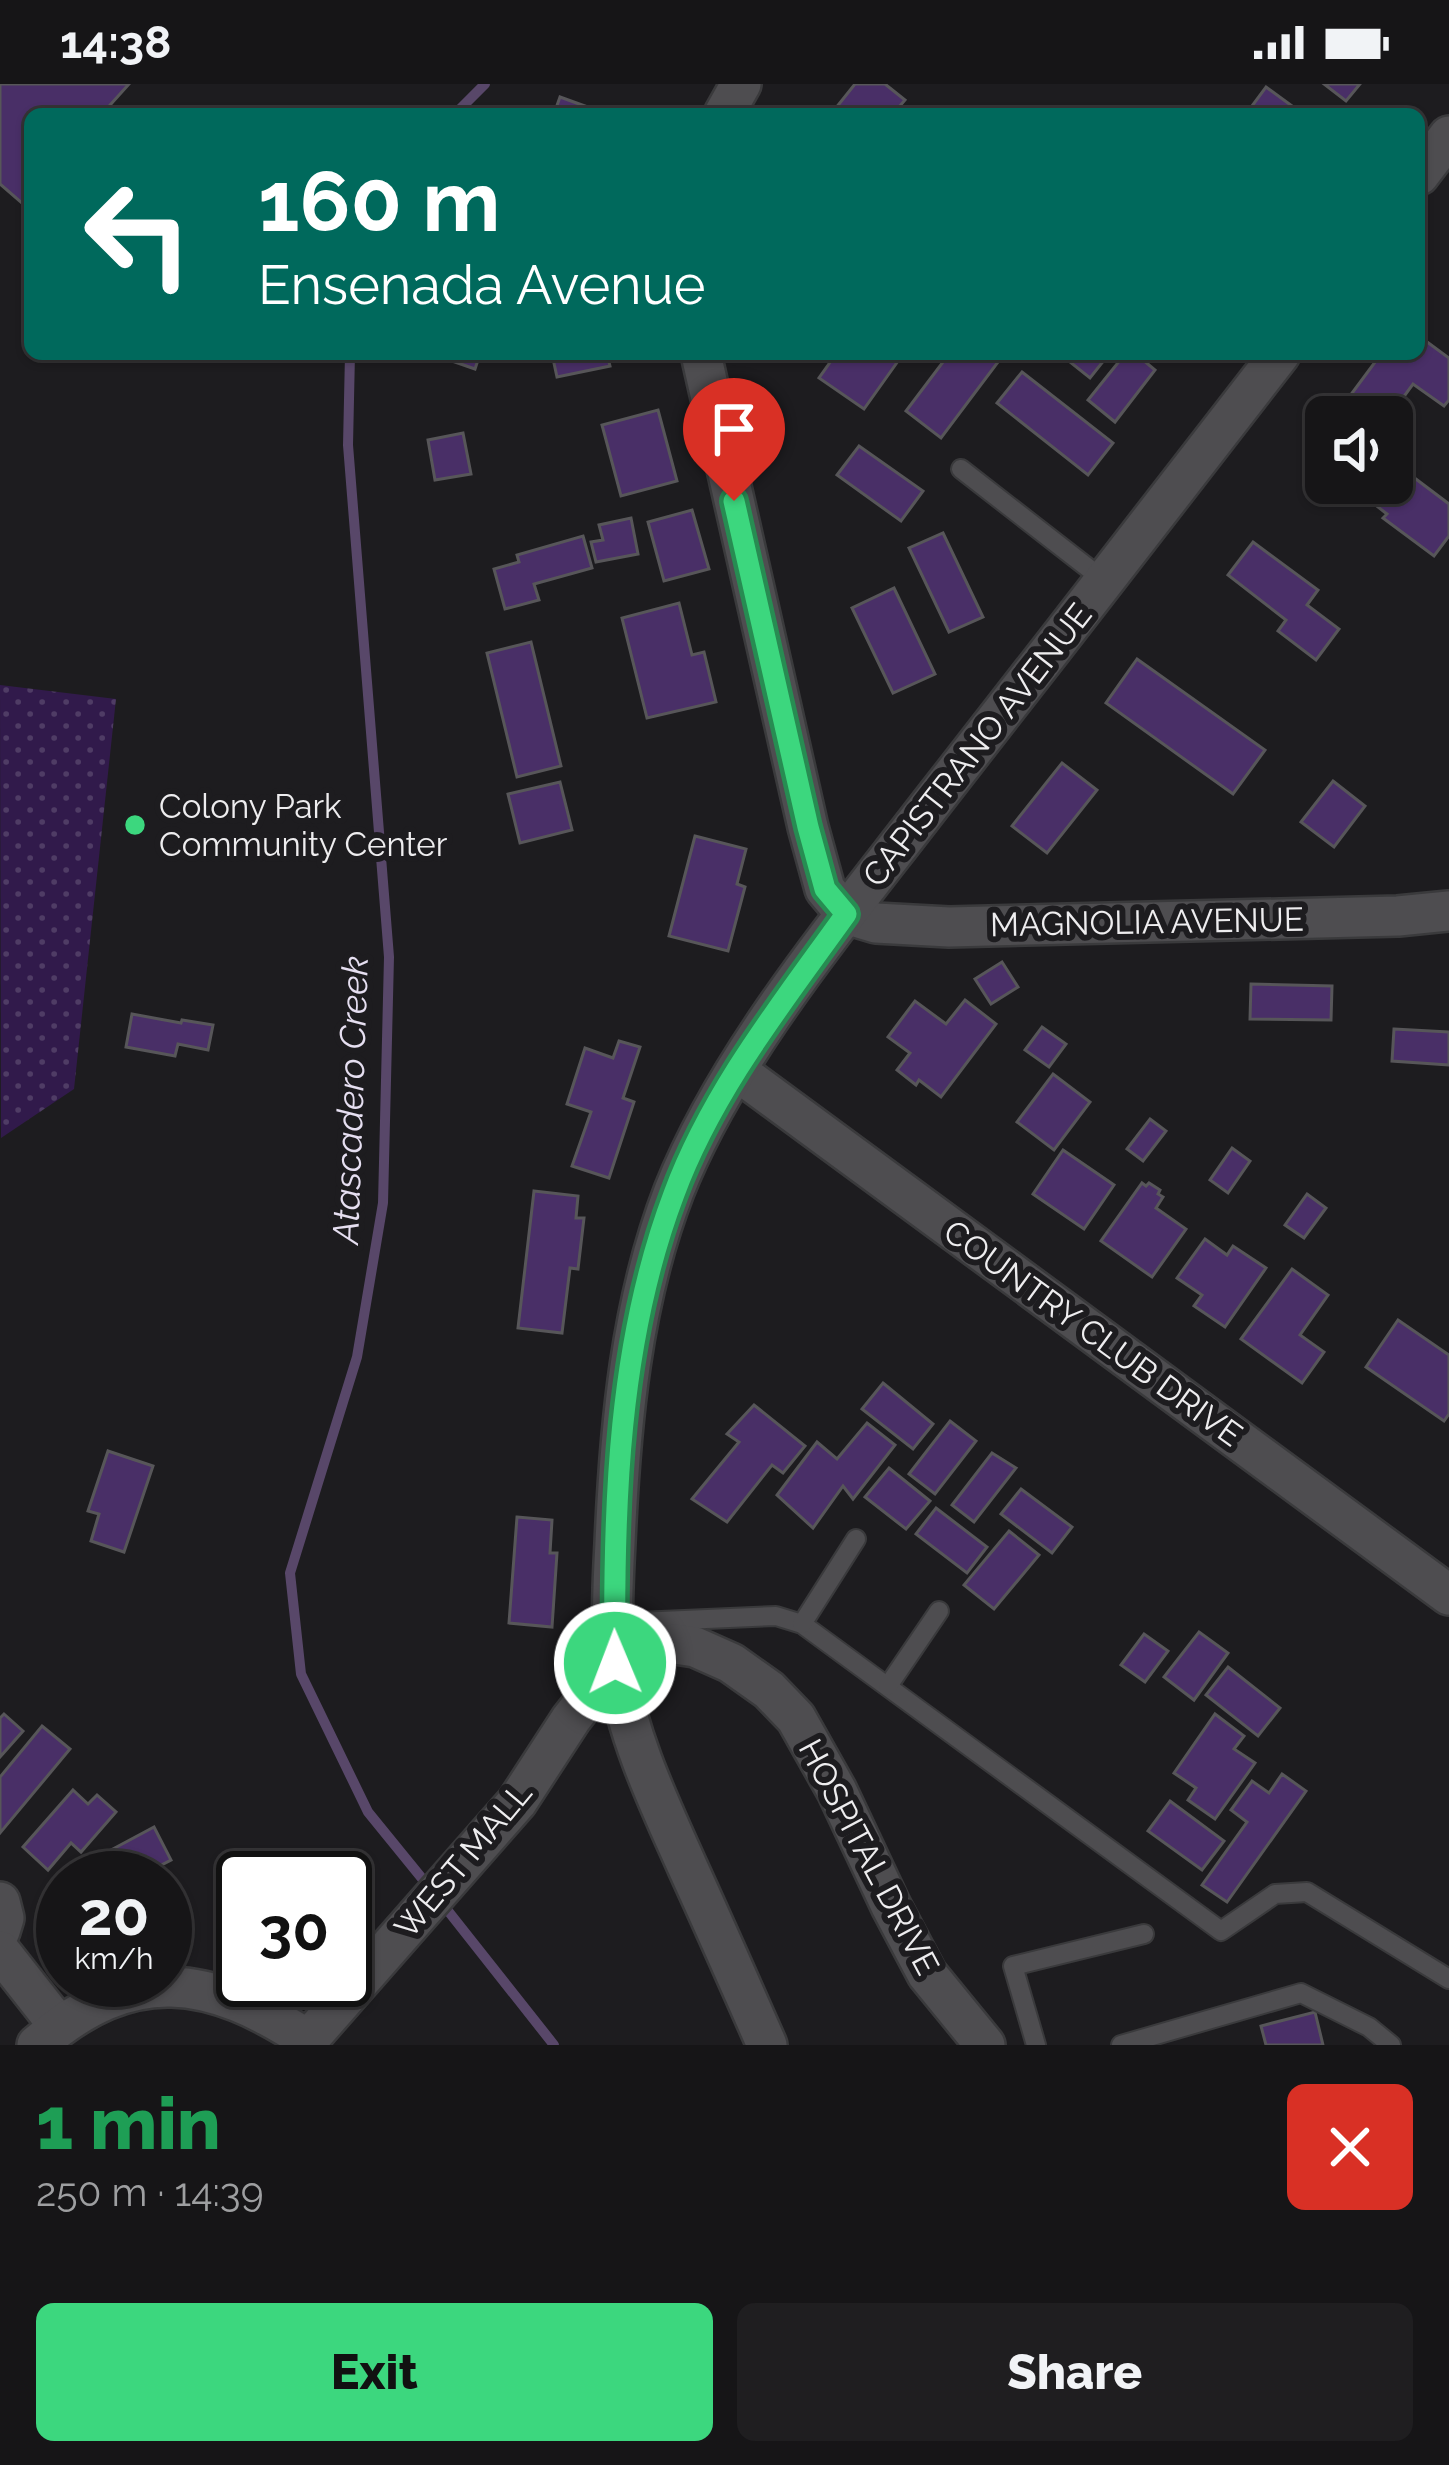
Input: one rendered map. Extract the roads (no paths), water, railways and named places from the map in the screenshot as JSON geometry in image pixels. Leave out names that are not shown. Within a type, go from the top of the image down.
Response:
[{"type":"street","points":[[1425,167],[1449,136]]},
{"type":"street","points":[[701,360],[808,827],[825,889],[846,914]]},
{"type":"street","name":"CAPISTRANO AVENUE","points":[[767,2045],[656,1798],[628,1724],[615,1663],[617,1486],[627,1396],[653,1258],[674,1191],[704,1128],[756,1040],[846,914],[1275,360]]},
{"type":"street","name":"MAGNOLIA AVENUE","points":[[846,914],[876,923],[950,927],[1449,911]]},
{"type":"street","name":"COUNTRY CLUB DRIVE","points":[[737,1072],[1449,1595]]},
{"type":"street","name":"HOSPITAL DRIVE","points":[[615,1663],[650,1647],[694,1647],[731,1663],[769,1690],[796,1718],[837,1791],[927,1974],[985,2045]]},
{"type":"street","name":"WEST MALL","points":[[48,2036],[91,2007],[152,1987],[221,1994],[269,2014],[308,2040],[517,1802],[571,1719],[615,1663]]},
{"type":"street","points":[[0,1902],[4,1918],[0,1931]]},
{"type":"street","points":[[0,1951],[48,2036]]},
{"type":"lane","points":[[961,470],[1105,581]]},
{"type":"lane","points":[[802,1624],[856,1539]]},
{"type":"lane","points":[[888,1686],[939,1611]]},
{"type":"lane","points":[[615,1623],[776,1616],[802,1624],[1221,1931],[1275,1894],[1307,1892],[1449,1979]]},
{"type":"lane","points":[[1036,2045],[1013,1966],[1144,1934]]},
{"type":"lane","points":[[1121,2045],[1301,1994],[1369,2027],[1391,2045]]},
{"type":"waterway","name":"Atascadero Creek","points":[[461,108],[485,84]]},
{"type":"waterway","name":"Atascadero Creek","points":[[350,360],[348,445],[389,957],[383,1203],[357,1357],[290,1573],[301,1674],[368,1812],[429,1887]]},
{"type":"waterway","name":"Atascadero Creek","points":[[441,1902],[554,2045]]},
{"type":"place","name":"Colony Park Community Center","points":[[135,825]]}]
